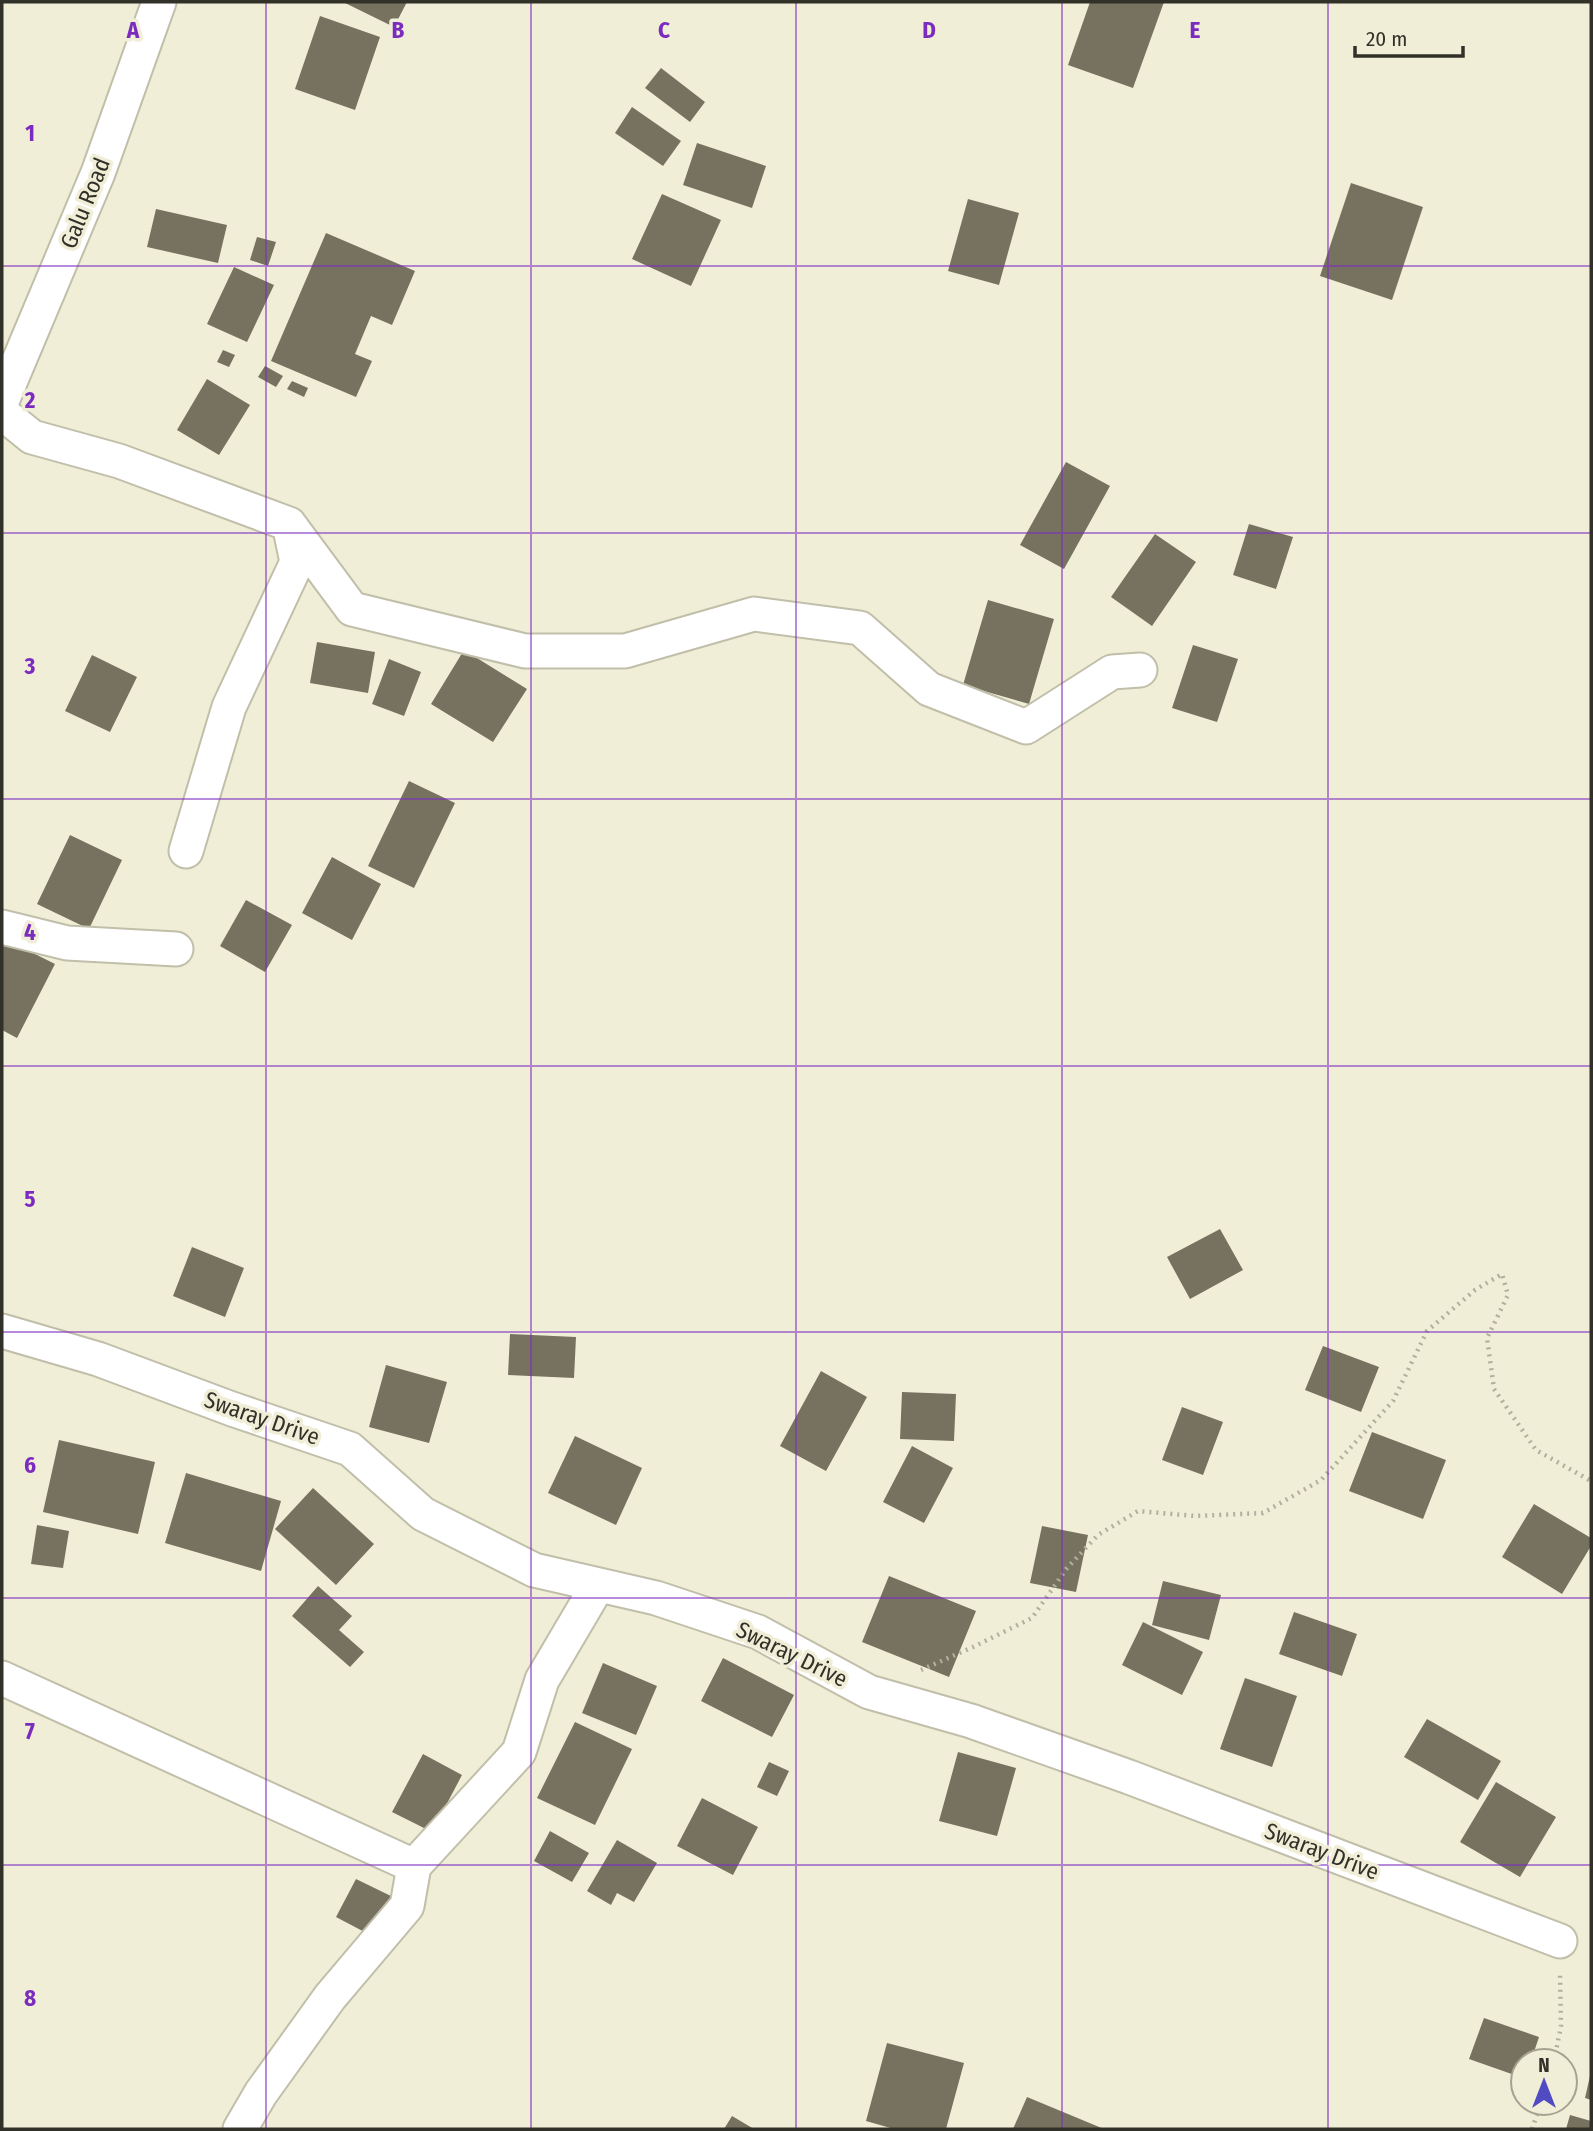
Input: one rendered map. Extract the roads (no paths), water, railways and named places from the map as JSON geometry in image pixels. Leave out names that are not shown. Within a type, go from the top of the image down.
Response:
[{"type":"street","name":"Galu Road","points":[[2,401],[98,173],[159,2]]},
{"type":"street","points":[[2,413],[33,437],[119,461],[289,524],[352,609],[524,651],[625,651],[754,614],[860,628],[929,689],[1026,727],[1112,673],[1140,670]]},
{"type":"street","points":[[186,851],[229,707],[297,562],[289,524]]},
{"type":"street","points":[[2,927],[66,943],[176,949]]},
{"type":"street","name":"Swaray Drive","points":[[2,1331],[98,1359],[350,1449],[423,1514],[534,1570],[656,1598],[758,1632],[869,1692],[971,1721],[1129,1777],[1560,1941]]},
{"type":"street","points":[[240,2129],[261,2093],[330,1997],[407,1906],[414,1866],[519,1752],[542,1680],[598,1585]]},
{"type":"street","points":[[2,1678],[414,1866]]}]
